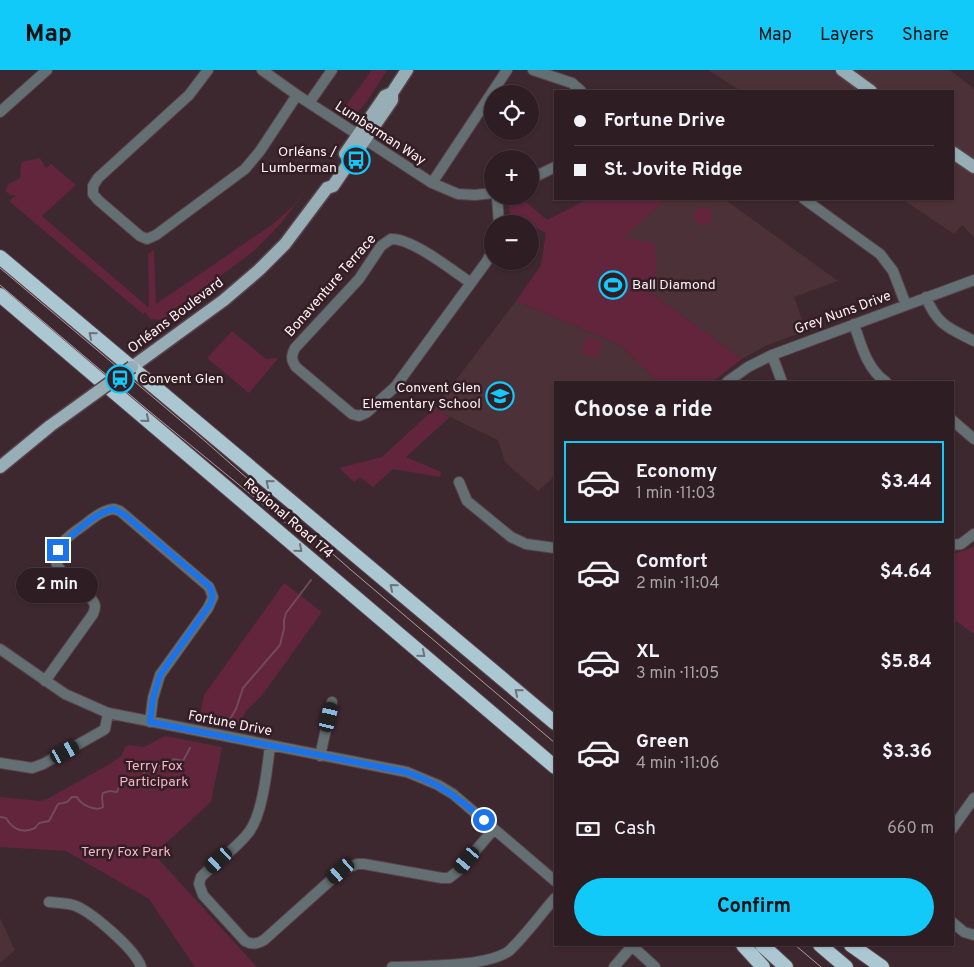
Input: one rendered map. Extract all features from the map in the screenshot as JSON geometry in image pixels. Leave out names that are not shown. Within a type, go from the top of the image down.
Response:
[{"type":"highway","name":"Regional Road 174","points":[[0,257],[554,722]]},
{"type":"highway","name":"Regional Road 174","points":[[0,296],[554,767]]},
{"type":"highway","points":[[744,946],[763,967]]},
{"type":"highway","points":[[763,946],[786,967]]},
{"type":"highway","points":[[821,946],[846,967]]},
{"type":"highway","points":[[852,946],[882,967]]},
{"type":"main road","name":"Orléans Boulevard","points":[[0,467],[43,432],[224,300],[259,270],[285,244],[327,188],[333,186],[362,137],[392,100],[392,93],[407,70]]},
{"type":"main road","points":[[842,70],[870,90]]},
{"type":"main road","points":[[954,153],[974,167]]},
{"type":"street","points":[[0,112],[47,70]]},
{"type":"street","points":[[208,70],[189,95],[98,178],[93,186],[93,194],[98,200],[140,236],[147,239],[156,235],[245,169],[260,151],[297,95]]},
{"type":"street","name":"Lumberman Way","points":[[262,70],[432,183],[458,194],[484,194]]},
{"type":"street","points":[[309,103],[332,70]]},
{"type":"street","points":[[432,183],[507,70]]},
{"type":"street","points":[[533,70],[572,83],[580,90]]},
{"type":"street","points":[[539,175],[554,168]]},
{"type":"street","points":[[805,200],[880,254],[893,271],[906,305]]},
{"type":"street","name":"Bonaventure Terrace","points":[[471,283],[430,254],[400,240],[391,239],[381,246],[359,279],[295,348],[292,358],[293,363],[352,414],[355,416],[363,415],[395,387],[471,283],[484,263]]},
{"type":"street","name":"Grey Nuns Drive","points":[[728,381],[748,367],[772,355],[974,280]]},
{"type":"street","points":[[926,297],[930,307],[943,325],[974,341]]},
{"type":"street","points":[[854,324],[871,367],[885,381]]},
{"type":"street","points":[[772,355],[782,381]]},
{"type":"street","points":[[954,422],[974,439]]},
{"type":"street","points":[[459,482],[467,501],[511,537],[526,544],[554,548]]},
{"type":"street","points":[[45,681],[94,614],[95,606],[91,598],[59,571],[54,562],[55,555],[72,534],[104,512],[114,509],[126,516],[209,586],[213,597],[211,603],[160,675],[153,698],[150,722]]},
{"type":"street","points":[[954,544],[961,544],[974,534]]},
{"type":"street","name":"Fortune Drive","points":[[0,649],[65,694],[108,713],[406,772],[422,777],[453,794],[554,880]]},
{"type":"street","points":[[320,756],[332,702]]},
{"type":"street","points":[[0,764],[32,768],[42,764],[102,731],[108,713]]},
{"type":"street","points":[[270,746],[260,805],[255,821],[244,838],[201,877],[199,884],[203,895],[250,944],[258,944],[264,940],[335,876],[348,867],[364,864],[449,878],[458,871],[494,829]]},
{"type":"street","points":[[954,826],[974,798]]},
{"type":"street","points":[[392,967],[476,964],[493,960],[509,951],[554,899]]},
{"type":"street","points":[[49,902],[73,905],[105,924],[134,956],[141,967]]},
{"type":"street","points":[[954,924],[964,932],[974,935]]},
{"type":"street","points":[[614,967],[631,946]]},
{"type":"street","points":[[633,946],[655,967]]},
{"type":"shaded area","points":[[708,70],[950,70],[974,89],[974,237],[962,225],[954,234],[903,200],[954,200],[954,90],[739,90]]},
{"type":"shaded area","points":[[665,200],[725,200],[838,281],[794,297],[806,331],[767,345],[742,359],[601,257]]},
{"type":"shaded area","name":"Convent Glen Elementary School","points":[[516,301],[620,345],[657,381],[554,381],[554,477],[538,491],[505,462],[498,440],[434,409]]},
{"type":"shaded area","points":[[0,918],[15,950],[0,963]]},
{"type":"green space","points":[[372,70],[387,70],[357,112],[349,114],[341,112]]},
{"type":"green space","points":[[40,158],[46,168],[51,164],[76,185],[42,216],[149,308],[148,254],[154,250],[156,304],[273,224],[292,207],[308,187],[282,222],[255,250],[162,320],[150,319],[145,312],[143,314],[9,201],[16,195],[10,195],[5,191],[9,184],[20,178],[21,163]]},
{"type":"green space","points":[[586,200],[665,200],[623,238],[655,243],[657,280],[651,293],[742,359],[713,381],[657,381],[620,345],[516,301],[539,270],[546,233],[539,229],[539,215],[510,214],[509,205],[529,205],[547,220]]},
{"type":"green space","points":[[699,207],[707,207],[712,212],[710,223],[699,225],[694,220],[694,212]]},
{"type":"green space","points":[[232,331],[266,359],[277,358],[249,393],[207,358]]},
{"type":"green space","points":[[586,337],[602,341],[597,358],[581,354]]},
{"type":"green space","points":[[434,409],[450,417],[406,457],[441,472],[440,477],[393,469],[373,487],[360,477],[354,482],[339,468],[382,457]]},
{"type":"green space","points":[[974,547],[974,634],[954,619],[954,554]]},
{"type":"green space","name":"Terry Fox Participark","points":[[284,583],[322,612],[263,694],[246,711],[240,723],[232,724],[229,728],[199,720],[204,695]]},
{"type":"green space","name":"Terry Fox Park","points":[[165,736],[222,747],[211,802],[154,854],[257,967],[195,967],[149,899],[66,851],[0,847],[0,797],[40,801],[47,799],[110,764],[121,756],[128,745],[144,747]]},
{"type":"waterway","points":[[229,721],[236,709],[243,688],[280,645],[286,613],[311,580]]},
{"type":"waterway","points":[[0,817],[6,818],[18,830],[26,831],[35,828],[39,823],[49,821],[58,804],[67,802],[72,797],[77,797],[89,807],[97,809],[103,807],[103,793],[117,792],[120,784],[123,782],[141,781],[146,768],[167,765],[174,759],[183,761],[190,748]]},
{"type":"tram line","points":[[0,268],[206,442],[351,570],[554,742]]},
{"type":"tram line","points":[[0,285],[155,416],[304,538]]},
{"type":"tram line","points":[[796,946],[821,967]]},
{"type":"place","name":"Orléans / Lumberman","points":[[356,160]]},
{"type":"place","name":"Ball Diamond","points":[[613,285]]},
{"type":"place","name":"Convent Glen","points":[[120,379]]},
{"type":"place","name":"Convent Glen Elementary School","points":[[500,396]]},
{"type":"route","points":[[58,550],[72,534],[108,509],[114,509],[120,511],[209,586],[213,597],[211,603],[160,675],[153,698],[150,722],[406,772],[422,777],[453,794],[484,820]]}]
